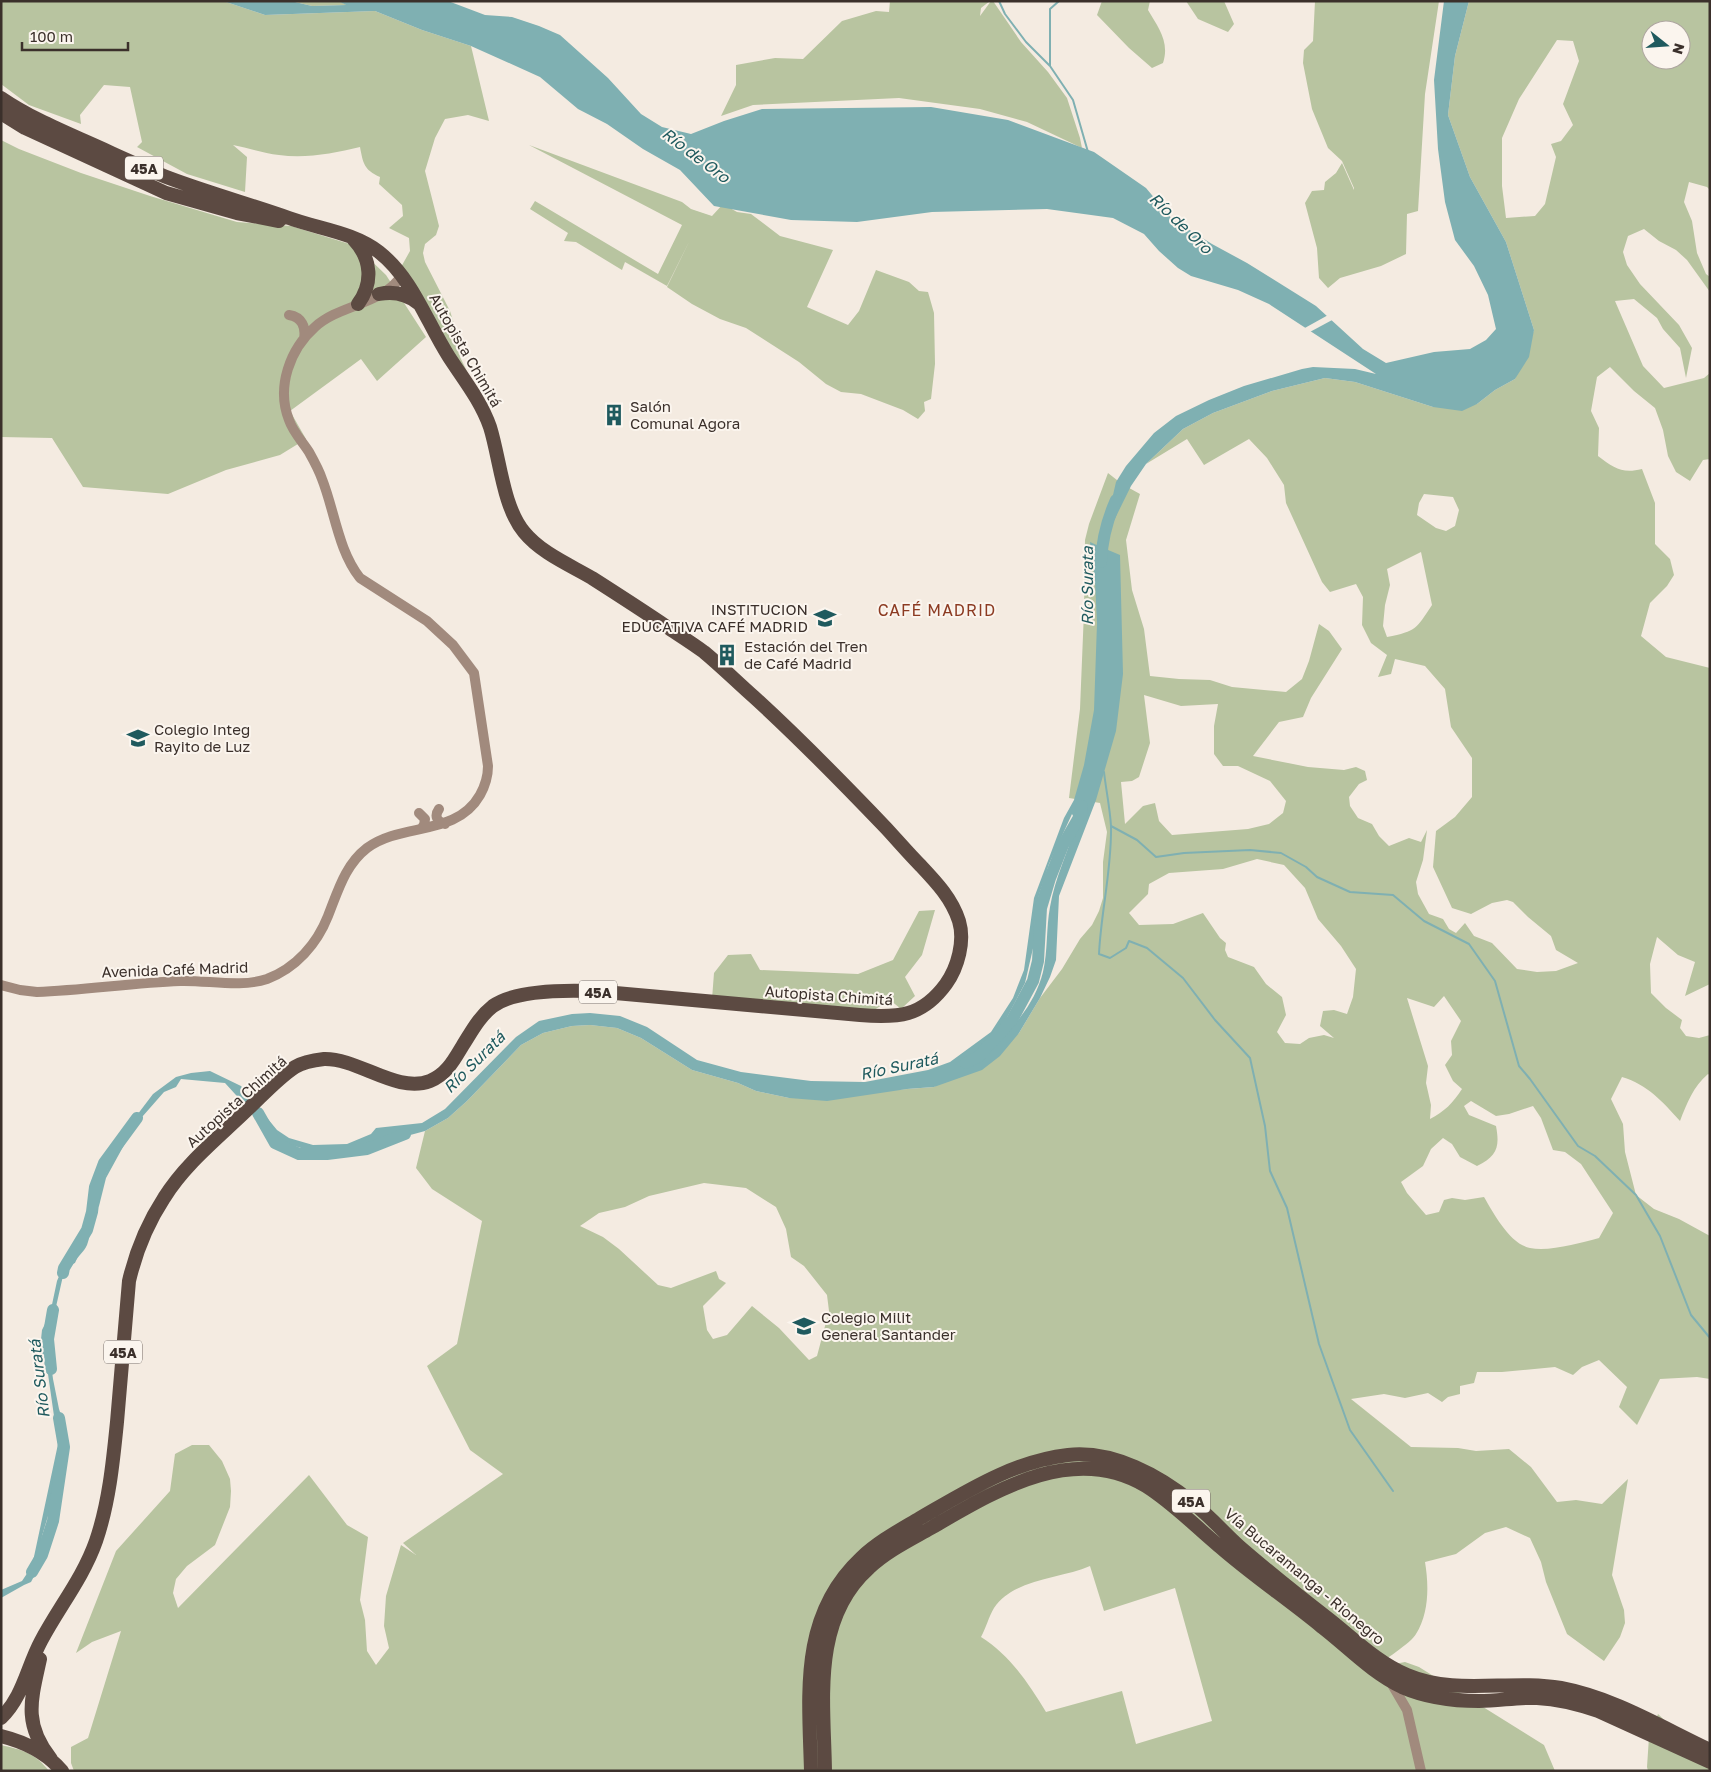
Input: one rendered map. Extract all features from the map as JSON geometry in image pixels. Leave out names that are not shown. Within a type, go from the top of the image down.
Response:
[{"type":"highway","name":"Autopista Chimitá","points":[[1,98],[36,118],[138,166],[198,188],[362,241],[397,268],[426,312],[447,353],[479,401],[488,421],[499,457],[507,499],[522,530],[543,548],[611,590],[704,652],[789,729],[833,772],[934,879],[946,894],[959,920],[962,932],[954,971],[944,987],[936,997],[907,1014],[890,1017],[860,1015],[593,991],[537,993],[502,1001],[493,1006],[475,1024],[448,1069],[430,1081],[416,1084],[402,1082],[340,1061],[326,1059],[314,1060],[296,1067],[272,1086],[189,1165],[165,1196],[149,1222],[137,1252],[130,1282],[112,1471],[106,1506],[96,1541],[89,1560],[40,1642],[19,1696],[1,1718]]},
{"type":"highway","name":"Autopista Chimitá","points":[[1,113],[25,128],[166,193],[246,215],[278,221],[295,220]]},
{"type":"highway","points":[[350,236],[363,251],[369,269],[367,288],[358,304]]},
{"type":"highway","points":[[379,294],[392,293],[404,295],[414,300],[426,312]]},
{"type":"highway","name":"Vía Bucaramanga - Rionegro","points":[[811,1771],[808,1688],[814,1638],[824,1610],[841,1581],[860,1559],[883,1540],[963,1493],[1000,1474],[1037,1462],[1071,1454],[1120,1462],[1150,1474],[1172,1488],[1202,1511],[1243,1550],[1379,1660],[1407,1675],[1436,1684],[1459,1686],[1534,1685],[1586,1694],[1641,1716],[1710,1750]]},
{"type":"highway","name":"Vía Bucaramanga - Rionegro","points":[[825,1771],[824,1668],[828,1640],[835,1615],[851,1589],[868,1568],[888,1553],[967,1508],[1018,1482],[1060,1470],[1082,1468],[1122,1474],[1146,1486],[1173,1505],[1219,1547],[1390,1681],[1416,1692],[1454,1699],[1479,1701],[1521,1697],[1540,1698],[1581,1705],[1710,1762]]},
{"type":"highway","name":"Autopista Chimitá","points":[[51,1759],[35,1735],[31,1719],[31,1708],[41,1654],[60,1610]]},
{"type":"highway","points":[[1,1736],[29,1745],[51,1759],[62,1771]]},
{"type":"street","name":"Avenida Café Madrid","points":[[1,985],[28,991],[46,992],[174,981],[251,982],[269,978],[288,968],[306,953],[319,934],[344,877],[358,856],[371,845],[386,837],[445,824],[456,819],[469,810],[478,798],[487,778],[488,766],[474,673],[452,646],[427,621],[360,578],[353,570],[322,480],[309,452],[288,419],[284,402],[284,386],[291,358],[315,326],[332,315],[379,294],[394,285],[402,275]]},
{"type":"street","points":[[289,315],[296,317],[302,323],[305,331],[304,339]]},
{"type":"street","points":[[439,810],[436,813],[436,818],[439,822],[445,824]]},
{"type":"street","points":[[419,812],[425,820],[421,829]]},
{"type":"street","points":[[1390,1681],[1407,1710],[1421,1771]]},
{"type":"street","points":[[1407,1710],[1408,1700],[1416,1692]]},
{"type":"green space","points":[[1,1],[223,1],[265,15],[375,11],[422,30],[471,46],[489,121],[468,115],[445,119],[435,138],[425,171],[439,226],[436,235],[425,244],[423,253],[425,262],[450,311],[460,357],[480,398],[401,267],[410,251],[409,238],[389,228],[403,216],[402,205],[379,184],[380,177],[367,169],[363,162],[360,147],[310,156],[289,156],[233,145],[247,157],[245,192],[187,174],[137,147],[142,142],[130,87],[104,85],[80,115],[81,124],[29,105],[1,84]]},
{"type":"green space","points":[[291,1],[338,1],[347,5],[312,6]]},
{"type":"green space","points":[[890,1],[990,1],[981,8],[980,16],[991,1],[993,1],[1021,42],[1048,72],[1067,98],[1082,148],[1027,122],[980,109],[899,98],[753,105],[721,116],[736,85],[736,65],[775,58],[803,59],[842,21],[876,11],[889,12]]},
{"type":"green space","points":[[1102,1],[1150,1],[1148,10],[1164,41],[1165,55],[1163,63],[1152,68],[1129,48],[1097,15]]},
{"type":"green space","points":[[1186,1],[1224,1],[1234,24],[1228,32],[1198,19]]},
{"type":"green space","points":[[1315,1],[1439,1],[1425,94],[1418,211],[1407,214],[1406,254],[1381,266],[1340,278],[1328,288],[1319,278],[1317,248],[1305,203],[1312,191],[1324,190],[1325,182],[1336,173],[1342,163],[1354,190],[1354,188],[1342,161],[1328,148],[1312,109],[1303,63],[1304,50],[1313,41]]},
{"type":"green space","points":[[1469,1],[1710,1],[1710,190],[1707,187],[1689,182],[1684,202],[1692,221],[1697,253],[1706,274],[1710,277],[1710,292],[1687,260],[1676,250],[1659,241],[1644,229],[1628,236],[1623,252],[1627,265],[1640,284],[1679,325],[1692,348],[1686,378],[1680,348],[1663,329],[1657,318],[1634,299],[1615,301],[1643,366],[1664,388],[1704,378],[1710,373],[1710,459],[1703,460],[1690,481],[1676,472],[1668,456],[1663,430],[1655,408],[1634,391],[1610,367],[1597,377],[1591,411],[1599,428],[1598,456],[1618,469],[1629,471],[1642,469],[1655,503],[1655,544],[1670,559],[1674,575],[1667,586],[1650,603],[1641,636],[1666,657],[1710,668],[1710,984],[1685,996],[1695,962],[1678,955],[1657,937],[1650,964],[1651,993],[1682,1020],[1680,1028],[1686,1036],[1699,1038],[1710,1035],[1710,1075],[1708,1074],[1694,1090],[1680,1121],[1661,1100],[1647,1089],[1622,1077],[1611,1099],[1623,1124],[1625,1152],[1636,1195],[1654,1209],[1679,1219],[1710,1236],[1710,1379],[1697,1377],[1660,1379],[1637,1425],[1619,1407],[1627,1387],[1599,1360],[1582,1367],[1573,1375],[1555,1367],[1502,1372],[1477,1372],[1474,1383],[1460,1386],[1460,1394],[1448,1397],[1442,1402],[1428,1393],[1405,1398],[1384,1394],[1351,1399],[1411,1447],[1458,1448],[1476,1451],[1509,1449],[1531,1467],[1557,1502],[1576,1500],[1602,1504],[1628,1479],[1612,1575],[1624,1610],[1625,1623],[1620,1637],[1604,1661],[1567,1634],[1546,1582],[1541,1562],[1530,1538],[1506,1527],[1485,1533],[1456,1554],[1425,1562],[1427,1599],[1420,1626],[1409,1642],[1373,1668],[1405,1662],[1419,1667],[1544,1745],[1555,1771],[74,1771],[71,1763],[71,1747],[88,1738],[121,1631],[92,1642],[76,1653],[116,1551],[170,1491],[175,1454],[192,1445],[209,1445],[222,1461],[230,1479],[231,1491],[230,1507],[215,1545],[187,1566],[176,1579],[173,1593],[178,1608],[309,1475],[347,1525],[368,1537],[360,1600],[365,1620],[367,1651],[376,1665],[389,1648],[384,1626],[386,1596],[401,1545],[416,1555],[403,1543],[503,1474],[470,1450],[427,1366],[457,1344],[482,1221],[432,1189],[416,1168],[425,1131],[448,1118],[467,1101],[521,1045],[543,1033],[572,1026],[590,1025],[617,1028],[641,1038],[692,1070],[738,1083],[756,1091],[789,1098],[934,1087],[1019,1033],[1040,998],[1062,969],[1080,939],[1092,925],[1103,898],[1103,862],[1107,832],[1100,803],[1069,798],[1080,709],[1085,540],[1108,473],[1122,484],[1140,494],[1126,540],[1132,590],[1144,629],[1150,676],[1210,680],[1232,687],[1286,692],[1302,679],[1319,624],[1329,631],[1342,649],[1311,698],[1303,717],[1279,722],[1253,756],[1308,767],[1344,770],[1356,767],[1365,771],[1367,780],[1359,784],[1349,797],[1350,806],[1358,818],[1372,824],[1379,836],[1389,846],[1409,838],[1421,842],[1427,830],[1423,860],[1416,882],[1418,894],[1429,914],[1443,919],[1449,929],[1456,933],[1465,923],[1474,936],[1492,943],[1517,969],[1537,972],[1556,971],[1578,963],[1556,950],[1551,936],[1513,902],[1507,900],[1492,903],[1471,914],[1452,908],[1433,867],[1436,831],[1455,817],[1472,797],[1472,758],[1451,727],[1445,689],[1425,666],[1395,659],[1391,674],[1378,677],[1387,655],[1371,643],[1362,625],[1363,597],[1356,584],[1330,592],[1322,582],[1286,503],[1284,485],[1267,458],[1249,439],[1204,465],[1187,439],[1146,464],[1183,429],[1213,413],[1272,391],[1325,378],[1355,382],[1433,407],[1477,404],[1495,390],[1515,379],[1534,330],[1506,242],[1470,177],[1448,115],[1455,56]],"holes":[[[1557,40],[1573,41],[1579,61],[1563,104],[1573,125],[1561,141],[1551,144],[1556,157],[1545,204],[1535,216],[1506,218],[1502,186],[1502,138],[1519,99]],[[1424,494],[1453,497],[1459,510],[1455,526],[1446,531],[1436,528],[1417,515],[1419,503]],[[1421,552],[1432,605],[1415,628],[1387,637],[1383,626],[1385,605],[1390,585],[1387,569]],[[1144,695],[1181,706],[1218,704],[1214,726],[1214,754],[1223,766],[1238,766],[1270,781],[1286,801],[1283,813],[1269,824],[1248,829],[1172,835],[1159,821],[1155,803],[1143,806],[1125,824],[1121,782],[1132,781],[1139,777],[1150,743]],[[1257,859],[1284,865],[1305,888],[1318,919],[1341,946],[1356,969],[1353,997],[1347,1014],[1334,1010],[1323,1011],[1320,1026],[1334,1038],[1324,1035],[1309,1038],[1300,1044],[1285,1043],[1277,1032],[1286,1015],[1282,997],[1266,984],[1254,967],[1228,957],[1225,950],[1226,943],[1220,938],[1203,913],[1173,924],[1139,925],[1129,913],[1148,894],[1149,884],[1169,873],[1223,869]],[[1444,996],[1461,1021],[1451,1041],[1452,1055],[1445,1065],[1453,1081],[1462,1089],[1448,1107],[1430,1119],[1431,1105],[1426,1083],[1428,1066],[1407,998],[1434,1007]],[[1471,1101],[1496,1116],[1533,1106],[1541,1118],[1553,1150],[1565,1152],[1581,1164],[1613,1213],[1599,1238],[1555,1248],[1530,1248],[1509,1235],[1484,1197],[1465,1200],[1452,1198],[1444,1200],[1439,1212],[1426,1215],[1407,1193],[1401,1182],[1423,1166],[1431,1149],[1443,1138],[1452,1144],[1460,1157],[1477,1166],[1493,1154],[1497,1145],[1496,1126],[1469,1115],[1464,1106]],[[704,1183],[746,1188],[776,1207],[786,1229],[791,1257],[804,1266],[827,1295],[829,1311],[817,1356],[809,1360],[779,1328],[752,1306],[727,1335],[713,1339],[707,1330],[703,1306],[726,1283],[719,1279],[716,1271],[671,1288],[658,1285],[619,1249],[603,1237],[580,1226],[599,1213],[625,1207],[649,1196]],[[1090,1566],[1104,1611],[1175,1588],[1212,1721],[1136,1744],[1122,1691],[1046,1712],[1026,1681],[1010,1661],[981,1637],[994,1608],[1013,1591],[1026,1585]]]},
{"type":"green space","points":[[1,140],[81,173],[237,222],[291,226],[356,246],[386,275],[426,337],[377,381],[361,359],[290,411],[306,439],[280,455],[226,470],[168,494],[83,487],[52,438],[1,437]]},
{"type":"green space","points":[[529,145],[682,202],[691,209],[712,216],[723,204],[737,212],[751,214],[780,236],[833,250],[807,307],[848,325],[859,311],[876,270],[909,282],[919,291],[928,292],[934,313],[935,364],[931,399],[924,402],[925,411],[918,419],[903,410],[861,394],[841,392],[826,384],[799,362],[746,328],[720,319],[692,304],[667,287],[690,240],[667,286],[625,262],[622,270],[576,242],[564,241],[568,233],[530,209],[535,201],[658,274],[682,225]]},
{"type":"green space","points":[[935,910],[922,955],[905,977],[915,996],[901,1009],[890,1000],[871,1012],[712,999],[714,973],[728,955],[751,954],[760,970],[858,974],[893,960],[919,911]]},
{"type":"green space","points":[[1658,1714],[1682,1737],[1710,1745],[1710,1771],[1648,1771],[1649,1737]]},
{"type":"green space","points":[[1,1745],[28,1753],[39,1760],[49,1771],[1,1771]]},
{"type":"water","name":"Río de Oro","points":[[223,1],[291,1],[312,6],[346,5],[338,1],[448,1],[485,15],[512,17],[560,35],[608,78],[641,114],[662,127],[691,134],[762,109],[931,107],[1008,120],[1094,152],[1146,188],[1172,219],[1316,306],[1363,349],[1386,363],[1434,352],[1470,349],[1486,340],[1496,329],[1488,295],[1474,266],[1455,240],[1445,202],[1438,149],[1434,80],[1444,1],[1469,1],[1455,56],[1448,115],[1470,177],[1506,242],[1534,330],[1529,357],[1515,379],[1495,390],[1477,404],[1462,411],[1433,407],[1355,382],[1325,378],[1272,391],[1213,413],[1183,429],[1146,464],[1131,486],[1101,547],[1116,482],[1126,466],[1154,433],[1176,416],[1244,386],[1302,369],[1313,367],[1355,369],[1376,374],[1269,304],[1238,290],[1191,276],[1178,268],[1144,234],[1113,218],[1047,209],[932,212],[857,222],[791,220],[714,206],[680,170],[643,149],[607,124],[578,109],[540,77],[471,46],[422,30],[375,11],[265,15]]},
{"type":"water","points":[[1090,542],[1120,555],[1123,674],[1116,731],[1096,800],[1059,896],[1056,960],[1050,977],[1019,1033],[1000,1056],[982,1070],[934,1087],[907,1089],[827,1101],[789,1098],[756,1091],[738,1083],[692,1070],[641,1038],[617,1028],[590,1025],[572,1026],[543,1033],[521,1045],[467,1101],[448,1118],[425,1131],[381,1143],[330,1150],[304,1149],[282,1142],[225,1083],[181,1079],[176,1087],[164,1092],[135,1125],[106,1178],[99,1206],[89,1215],[90,1234],[87,1245],[75,1263],[65,1267],[53,1320],[47,1332],[53,1379],[63,1421],[51,1506],[42,1536],[40,1565],[31,1582],[1,1598],[1,1590],[22,1581],[32,1566],[58,1444],[48,1374],[45,1359],[40,1349],[42,1330],[50,1314],[57,1281],[63,1267],[76,1250],[83,1233],[92,1197],[100,1193],[99,1183],[105,1176],[112,1156],[123,1140],[131,1123],[153,1094],[176,1077],[210,1071],[241,1086],[277,1130],[289,1138],[313,1145],[347,1144],[371,1134],[376,1128],[422,1123],[445,1109],[516,1037],[539,1021],[572,1014],[590,1013],[620,1016],[647,1027],[697,1060],[741,1072],[811,1081],[865,1082],[928,1070],[950,1062],[991,1032],[1013,998],[1024,970],[1034,898],[1064,818],[1074,800],[1084,765],[1094,710],[1097,623],[1095,582]],"holes":[[[1072,814],[1077,823],[1052,896],[1045,964],[1039,985],[1026,1010],[1017,1021],[997,1041],[975,1057],[1001,1029],[1025,983],[1034,944],[1039,895],[1049,864]]]},
{"type":"pier","points":[[1330,314],[1334,319],[1308,333],[1303,329]]},
{"type":"waterway","points":[[999,1],[1005,14],[1026,42],[1050,66],[1073,100],[1088,152]]},
{"type":"waterway","points":[[1050,66],[1050,9],[1059,1]]},
{"type":"waterway","name":"Río Surata","points":[[1101,562],[1106,530],[1116,500]]},
{"type":"waterway","points":[[1104,772],[1111,826],[1111,842],[1099,954],[1110,958],[1126,948],[1129,941],[1147,948],[1183,978],[1215,1020],[1250,1058],[1265,1126],[1270,1171],[1287,1208],[1319,1344],[1350,1430],[1393,1491]]},
{"type":"waterway","name":"Río Suratá","points":[[966,1063],[978,1057],[1012,1020],[1033,981],[1038,961],[1041,908],[1063,845],[1081,814],[1082,806]]},
{"type":"waterway","points":[[1111,826],[1137,840],[1156,857],[1184,853],[1250,850],[1281,853],[1306,867],[1317,877],[1350,892],[1393,895],[1424,921],[1469,944],[1495,981],[1519,1066],[1578,1146],[1595,1156],[1636,1195],[1660,1236],[1691,1315],[1710,1338]]},
{"type":"waterway","name":"Río Suratá","points":[[258,1113],[275,1143],[299,1154],[327,1154],[367,1149],[405,1134]]},
{"type":"waterway","name":"Río Suratá","points":[[63,1273],[64,1268],[87,1230],[92,1212],[95,1187],[104,1163],[137,1118]]},
{"type":"waterway","name":"Río Suratá","points":[[51,1369],[48,1339],[53,1310]]},
{"type":"waterway","name":"Río Suratá","points":[[32,1572],[42,1555],[53,1521],[64,1447],[59,1418]]},
{"type":"place","name":"Salón Comunal Agora","points":[[614,415]]},
{"type":"place","name":"INSTITUCION EDUCATIVA CAFÉ MADRID","points":[[825,618]]},
{"type":"place","name":"Estación del Tren de Café Madrid","points":[[727,655]]},
{"type":"place","name":"Colegio Integ Rayito de Luz","points":[[138,738]]},
{"type":"place","name":"Colegio Milit General Santander","points":[[804,1326]]},
{"type":"district","name":"CAFÉ MADRID","points":[[937,610]]}]
